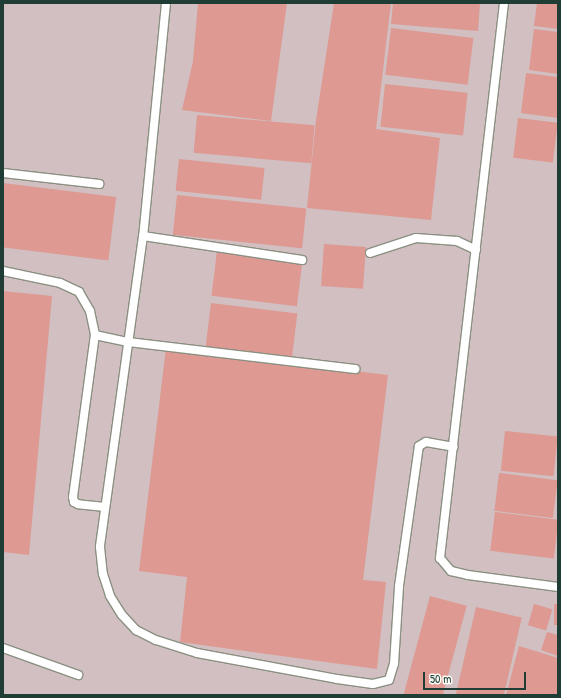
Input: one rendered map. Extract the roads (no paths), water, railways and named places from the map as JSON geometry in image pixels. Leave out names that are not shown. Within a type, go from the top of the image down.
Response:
[{"type":"lane","points":[[166,3],[143,236],[104,507],[100,547],[103,574],[110,596],[122,615],[136,630],[156,640],[197,653],[337,679],[373,684],[389,680],[394,664],[399,586],[419,446],[426,442],[454,447]]},
{"type":"lane","points":[[504,3],[440,558],[445,566],[452,571],[468,575],[558,587]]},
{"type":"lane","points":[[3,173],[99,184]]},
{"type":"lane","points":[[143,236],[302,260]]},
{"type":"lane","points":[[370,253],[416,238],[457,240],[476,250]]},
{"type":"lane","points":[[3,271],[60,283],[79,292],[90,311],[95,335],[73,496],[74,502],[78,504],[104,507]]},
{"type":"lane","points":[[95,335],[128,342],[355,369]]},
{"type":"lane","points":[[3,648],[78,675]]}]
